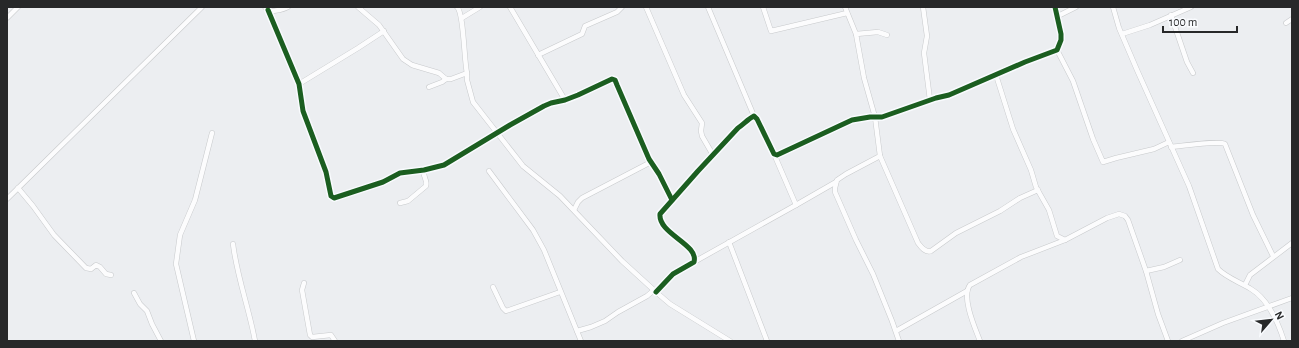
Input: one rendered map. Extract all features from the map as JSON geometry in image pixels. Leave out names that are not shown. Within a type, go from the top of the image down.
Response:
[{"type":"street","points":[[7,18],[18,7]]},
{"type":"street","points":[[7,199],[202,7]]},
{"type":"street","points":[[266,8],[277,11],[288,7]]},
{"type":"street","points":[[358,7],[380,24],[403,59],[412,65],[439,73],[446,79]]},
{"type":"street","points":[[457,7],[460,9],[462,18],[462,37],[467,80],[473,102],[523,166],[560,196],[622,261],[670,304],[730,341]]},
{"type":"street","points":[[462,18],[480,7]]},
{"type":"street","points":[[510,7],[566,100]]},
{"type":"street","points":[[538,55],[576,38],[582,34],[585,26],[617,12],[622,7]]},
{"type":"street","points":[[646,7],[684,95],[702,123],[702,136],[713,155]]},
{"type":"street","points":[[708,7],[754,116],[760,123],[796,205]]},
{"type":"street","points":[[763,7],[771,30],[847,13]]},
{"type":"street","points":[[845,7],[856,34],[864,78],[875,117],[880,156],[918,243],[925,251],[929,252],[956,234],[1000,211],[1020,198],[1038,190]]},
{"type":"street","points":[[923,7],[927,36],[924,53],[930,100]]},
{"type":"street","points":[[774,154],[776,155],[852,120],[882,117],[949,95],[1025,62],[1057,50],[1061,40],[1056,7]]},
{"type":"street","points":[[1058,16],[1076,7]]},
{"type":"street","points":[[1113,7],[1122,34],[1137,70],[1189,186],[1218,269],[1260,296],[1268,306],[1284,341]]},
{"type":"street","points":[[1122,34],[1191,7]]},
{"type":"street","points":[[266,8],[298,84],[303,111],[326,172],[331,196],[334,198],[383,182],[400,173],[424,170],[448,163],[544,106],[566,100],[611,80],[615,80],[650,162],[659,174],[672,200]]},
{"type":"street","points":[[1171,15],[1187,62],[1193,73]]},
{"type":"street","points":[[1286,23],[1292,19]]},
{"type":"street","points":[[298,84],[384,31]]},
{"type":"street","points":[[856,34],[878,32],[887,35]]},
{"type":"street","points":[[1057,50],[1073,81],[1093,139],[1103,162],[1170,145],[1214,142],[1225,143],[1253,215],[1274,256]]},
{"type":"street","points":[[429,87],[446,79],[451,79],[467,73]]},
{"type":"street","points":[[996,75],[1013,129],[1038,190],[1049,210],[1057,236],[1065,240]]},
{"type":"street","points":[[694,262],[695,258],[692,252],[663,225],[660,219],[660,214],[738,128],[754,116]]},
{"type":"street","points":[[194,341],[176,264],[180,235],[194,200],[212,133]]},
{"type":"street","points":[[577,331],[591,327],[605,320],[647,296],[655,291],[673,274],[836,182],[846,174],[880,156]]},
{"type":"street","points":[[574,210],[582,198],[650,162]]},
{"type":"street","points":[[400,203],[408,201],[426,186],[423,174],[424,170]]},
{"type":"street","points":[[490,171],[533,230],[544,250],[581,341]]},
{"type":"street","points":[[836,182],[836,192],[841,206],[873,274],[899,341]]},
{"type":"street","points":[[18,188],[54,234],[86,268],[91,269],[96,265],[106,274],[111,275]]},
{"type":"street","points":[[980,341],[967,297],[967,291],[970,285],[1021,257],[1065,240],[1118,214],[1123,215],[1128,220],[1168,341]]},
{"type":"street","points":[[1048,246],[1057,236]]},
{"type":"street","points":[[729,242],[767,341]]},
{"type":"street","points":[[1245,285],[1250,275],[1292,243]]},
{"type":"street","points":[[233,244],[236,264],[255,341]]},
{"type":"street","points":[[1146,271],[1164,267],[1180,260]]},
{"type":"street","points":[[304,283],[302,290],[310,335],[315,337],[331,335],[335,341]]},
{"type":"street","points":[[493,287],[503,308],[506,311],[560,292]]},
{"type":"street","points":[[896,331],[967,291]]},
{"type":"street","points":[[134,293],[140,304],[147,311],[161,341]]},
{"type":"street","points":[[1182,341],[1210,328],[1292,298]]},
{"type":"cycle path","points":[[656,292],[673,274],[694,262],[694,256],[691,250],[665,227],[661,221],[660,214],[738,128],[754,116],[757,119],[774,154],[777,155],[852,120],[882,117],[936,98],[949,95],[1025,62],[1057,50],[1061,40],[1061,34],[1055,7]]},
{"type":"cycle path","points":[[268,10],[299,84],[303,111],[326,172],[331,196],[334,198],[383,182],[400,173],[424,170],[444,165],[544,106],[578,95],[612,79],[615,80],[649,159],[659,174],[672,200]]}]
